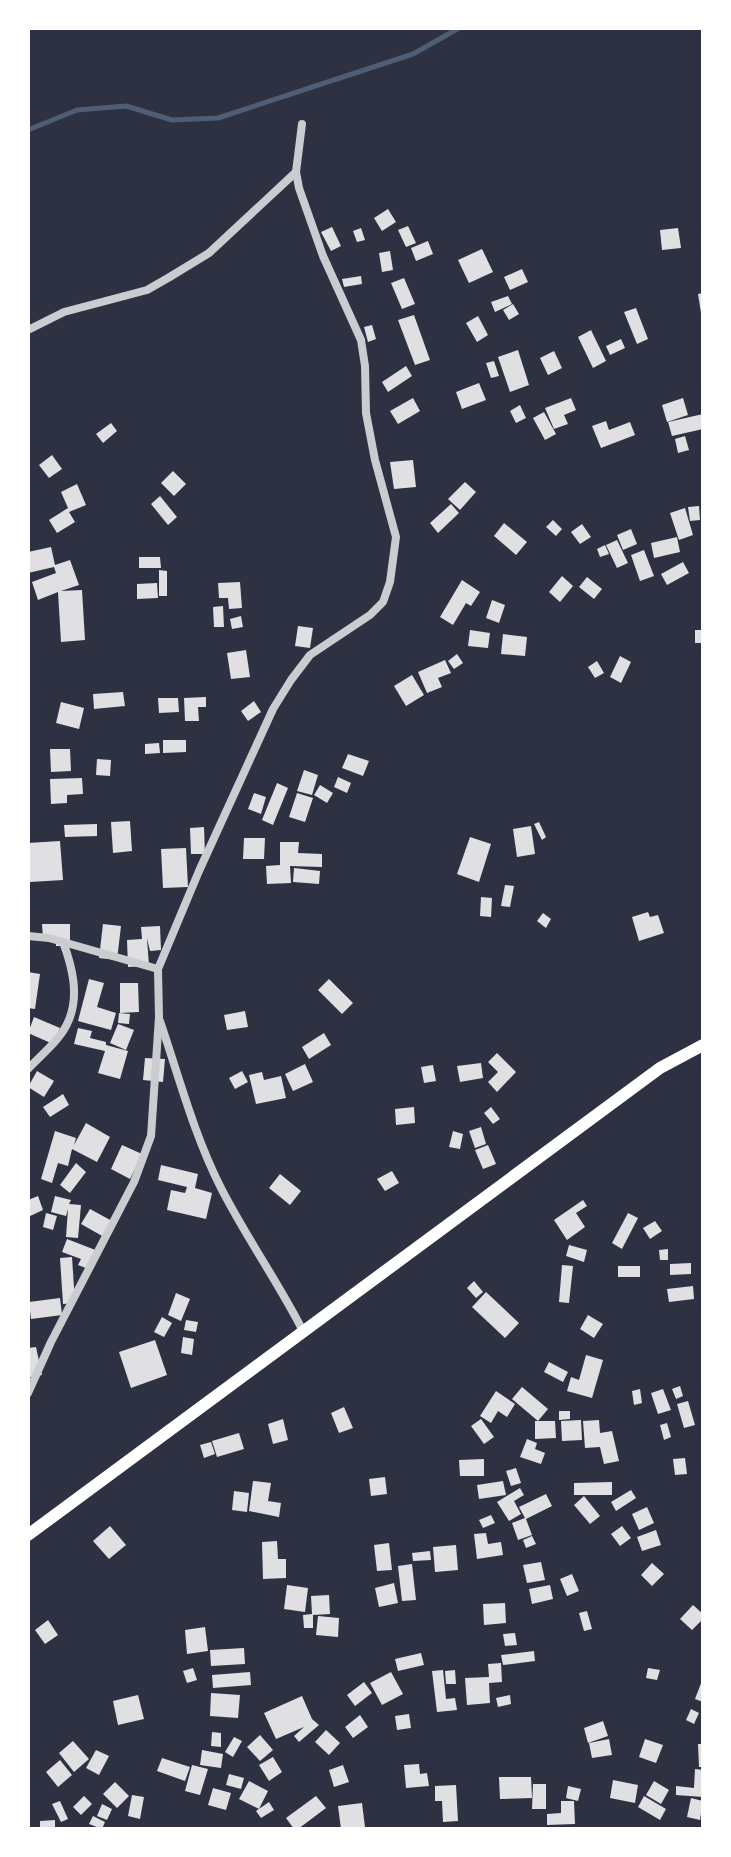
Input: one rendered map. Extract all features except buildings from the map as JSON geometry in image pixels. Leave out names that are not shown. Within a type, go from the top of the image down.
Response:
[{"type":"main road","points":[[28,1535],[660,1068],[703,1045]]},
{"type":"street","points":[[28,1393],[134,1182],[149,1144],[159,1017],[158,969],[199,871],[279,699],[310,655],[370,615],[383,602],[390,582],[396,537],[366,413],[361,340],[323,256],[296,172],[302,124]]},
{"type":"street","points":[[28,330],[64,312],[147,290],[168,278],[209,253],[296,172]]},
{"type":"street","points":[[28,936],[63,942],[158,969]]},
{"type":"street","points":[[28,1069],[68,1022],[74,985],[63,942]]},
{"type":"street","points":[[159,1017],[203,1150],[221,1188],[281,1287],[303,1331]]},
{"type":"waterway","points":[[28,130],[77,110],[126,106],[172,120],[218,118],[413,54],[459,28]]}]
